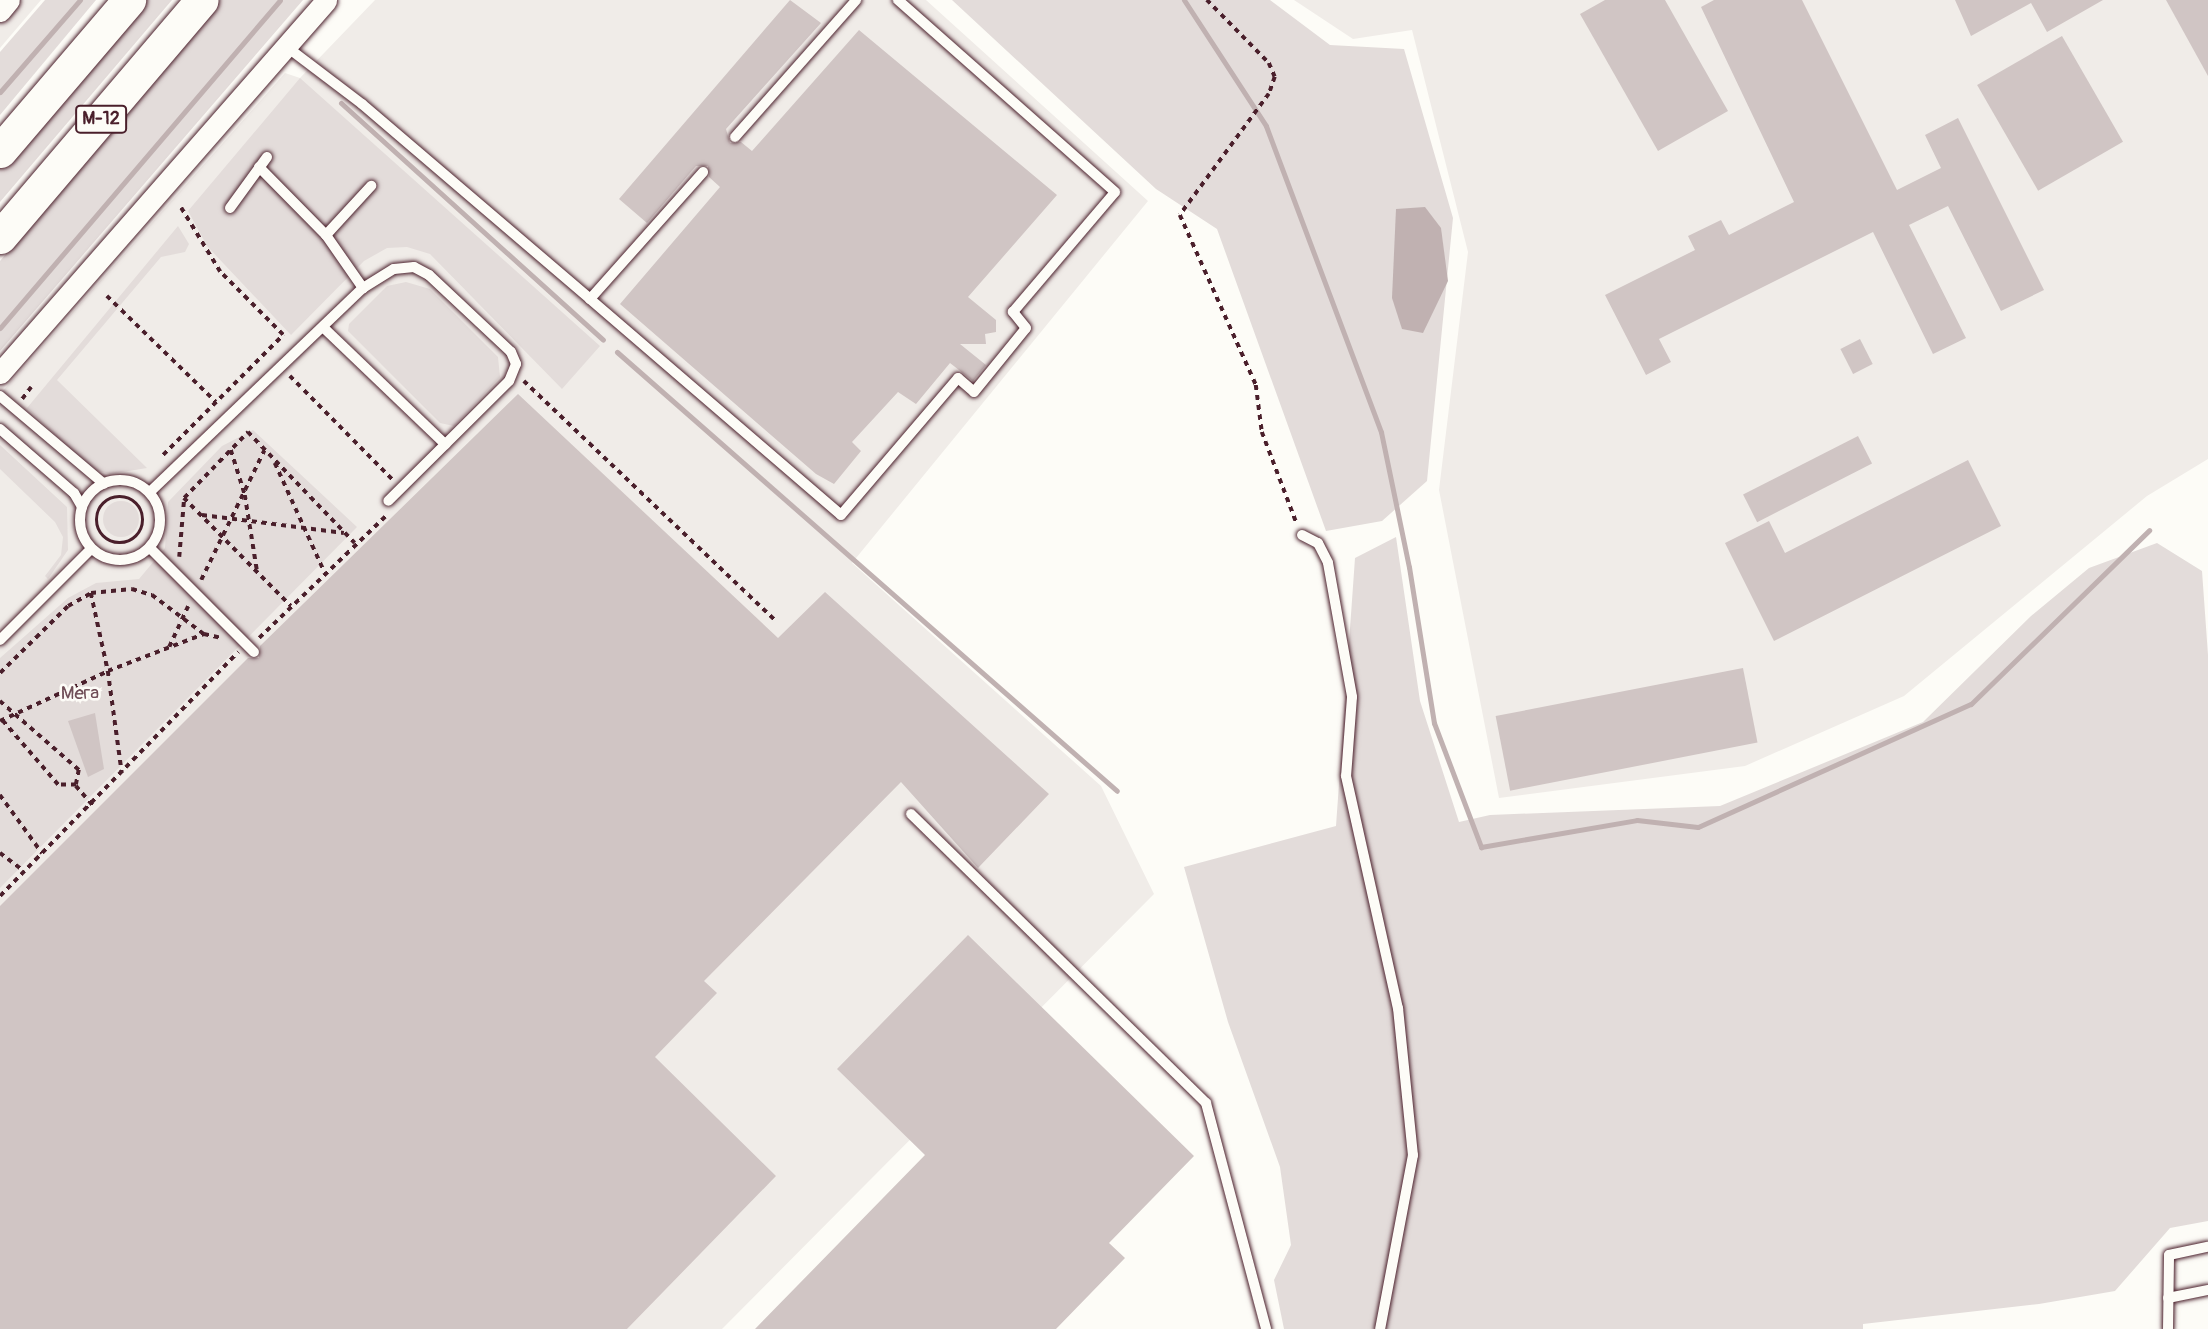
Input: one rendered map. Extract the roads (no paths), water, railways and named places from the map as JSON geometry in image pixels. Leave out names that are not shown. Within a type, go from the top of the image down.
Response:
[{"type":"main road","name":"М-12","points":[[0,151],[129,0]]},
{"type":"main road","name":"М-12","points":[[0,237],[202,0]]},
{"type":"street","points":[[0,11],[9,0]]},
{"type":"street","points":[[0,373],[283,44],[326,0]]},
{"type":"lane","points":[[735,137],[856,0]]},
{"type":"lane","points":[[283,44],[362,104],[841,515],[958,378],[974,392],[1026,328],[1013,312],[1115,192],[898,0]]},
{"type":"lane","points":[[230,208],[267,158]]},
{"type":"lane","points":[[260,167],[326,235],[363,288]]},
{"type":"lane","points":[[590,299],[703,172]]},
{"type":"lane","points":[[326,235],[371,186]]},
{"type":"lane","points":[[150,492],[363,288],[394,269],[414,267],[429,275],[514,355],[512,377],[388,501]]},
{"type":"lane","points":[[324,328],[445,444]]},
{"type":"lane","points":[[0,396],[104,484]]},
{"type":"lane","points":[[0,429],[74,493],[82,507],[83,533],[91,549],[101,556],[129,558],[150,548],[159,527],[150,492],[134,481],[104,484],[82,507]]},
{"type":"lane","points":[[1302,535],[1318,543],[1328,563],[1352,697],[1346,776],[1401,1034],[1413,1155],[1380,1329]]},
{"type":"lane","points":[[150,548],[193,594],[250,648]]},
{"type":"lane","points":[[0,640],[91,549]]},
{"type":"lane","points":[[911,814],[1206,1103],[1266,1329]]},
{"type":"lane","points":[[2168,1329],[2169,1255],[2208,1247]]},
{"type":"lane","points":[[2168,1297],[2208,1290]]},
{"type":"waterway","points":[[0,92],[80,0]]},
{"type":"waterway","points":[[0,328],[280,0]]},
{"type":"waterway","points":[[1184,0],[1266,126],[1381,432],[1409,567],[1434,723],[1481,847],[1637,820],[1698,827],[1971,704],[2149,530]]},
{"type":"waterway","points":[[341,103],[603,340]]},
{"type":"waterway","points":[[617,352],[1117,791]]},
{"type":"park label","name":"Мега","points":[[80,694]]}]
